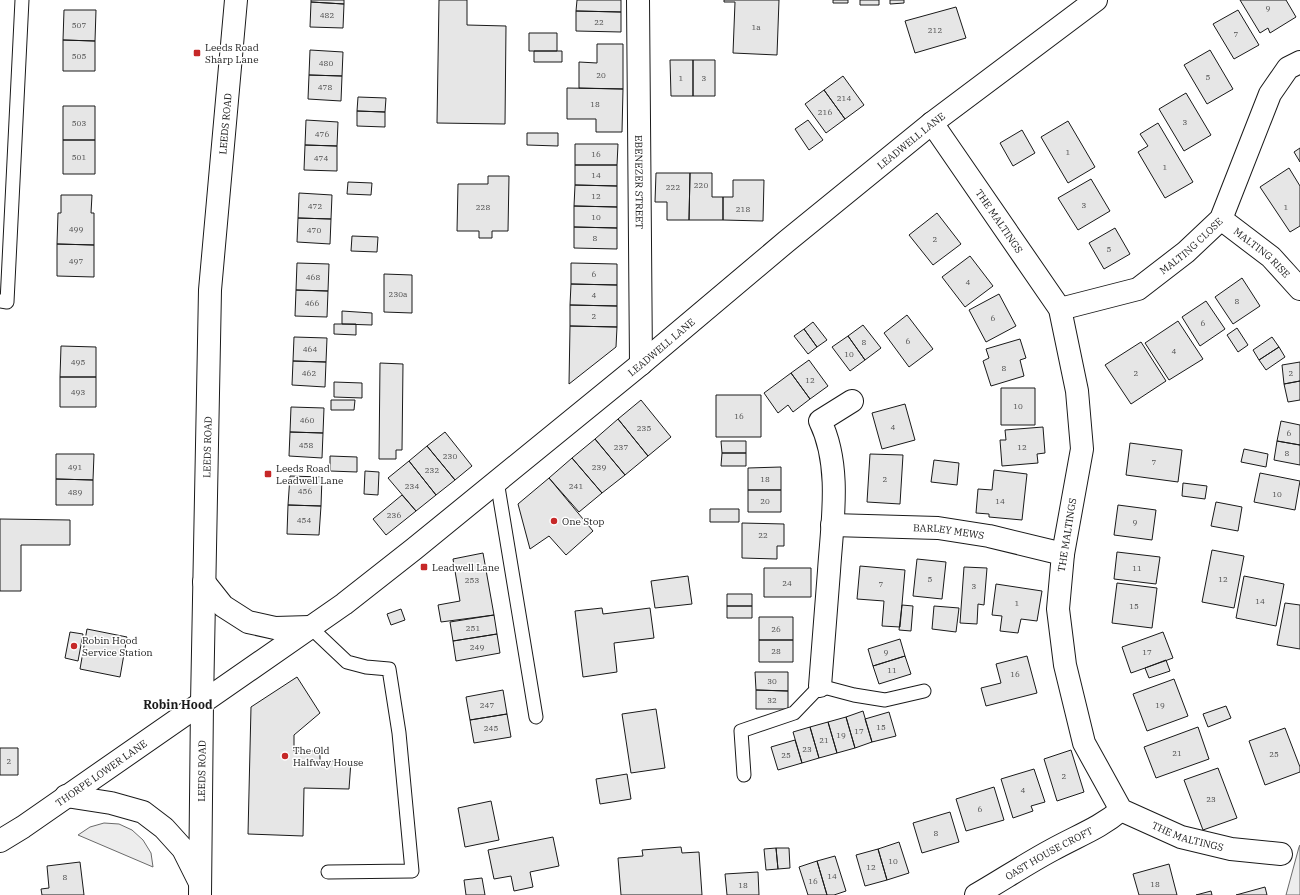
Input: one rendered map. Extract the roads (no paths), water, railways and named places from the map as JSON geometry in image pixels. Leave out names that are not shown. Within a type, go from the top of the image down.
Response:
[{"type":"main road","name":"LEEDS ROAD","points":[[200,889],[210,290],[236,0]]},
{"type":"main road","name":"EBENEZER STREET","points":[[638,0],[641,364]]},
{"type":"main road","name":"LEADWELL LANE","points":[[202,703],[344,604],[414,549],[641,364],[787,241],[932,123],[1096,0]]},
{"type":"main road","name":"MALTING CLOSE","points":[[1060,309],[1138,288],[1186,252],[1221,219],[1270,94],[1288,68],[1300,62]]},
{"type":"main road","name":"THE MALTINGS","points":[[932,123],[1060,309],[1077,391],[1082,449],[1063,554],[1058,609],[1065,665],[1084,743],[1120,810],[1181,837],[1231,849],[1281,854]]},
{"type":"main road","name":"MALTING RISE","points":[[1221,219],[1271,257],[1300,289]]},
{"type":"main road","points":[[820,686],[832,525],[834,474],[827,434],[820,421],[852,401]]},
{"type":"main road","name":"BARLEY MEWS","points":[[832,525],[938,528],[988,536],[1063,554]]},
{"type":"main road","points":[[204,582],[223,606],[248,622],[275,628],[310,627]]},
{"type":"main road","name":"THORPE LOWER LANE","points":[[0,840],[23,827],[202,703]]},
{"type":"main road","points":[[66,796],[111,803],[143,812],[164,828],[182,849],[200,889]]},
{"type":"main road","name":"OAST HOUSE CROFT","points":[[976,895],[1025,864],[1095,829],[1109,820],[1120,810]]},
{"type":"lane","points":[[0,302],[7,302],[22,0]]},
{"type":"lane","points":[[497,481],[536,717]]},
{"type":"lane","points":[[310,627],[347,662],[366,667],[389,669],[400,741],[412,871],[328,872]]},
{"type":"lane","points":[[744,775],[741,731],[794,713],[820,686],[854,695],[885,700],[924,692]]},
{"type":"place","name":"Leeds Road Sharp Lane","points":[[197,53]]},
{"type":"place","name":"Leeds Road Leadwell Lane","points":[[268,474]]},
{"type":"place","name":"One Stop","points":[[554,521]]},
{"type":"place","name":"Leadwell Lane","points":[[424,567]]},
{"type":"place","name":"Robin Hood Service Station","points":[[74,646]]},
{"type":"place","name":"The Old Halfway House","points":[[285,756]]},
{"type":"district","name":"Robin Hood","points":[[178,704]]}]
